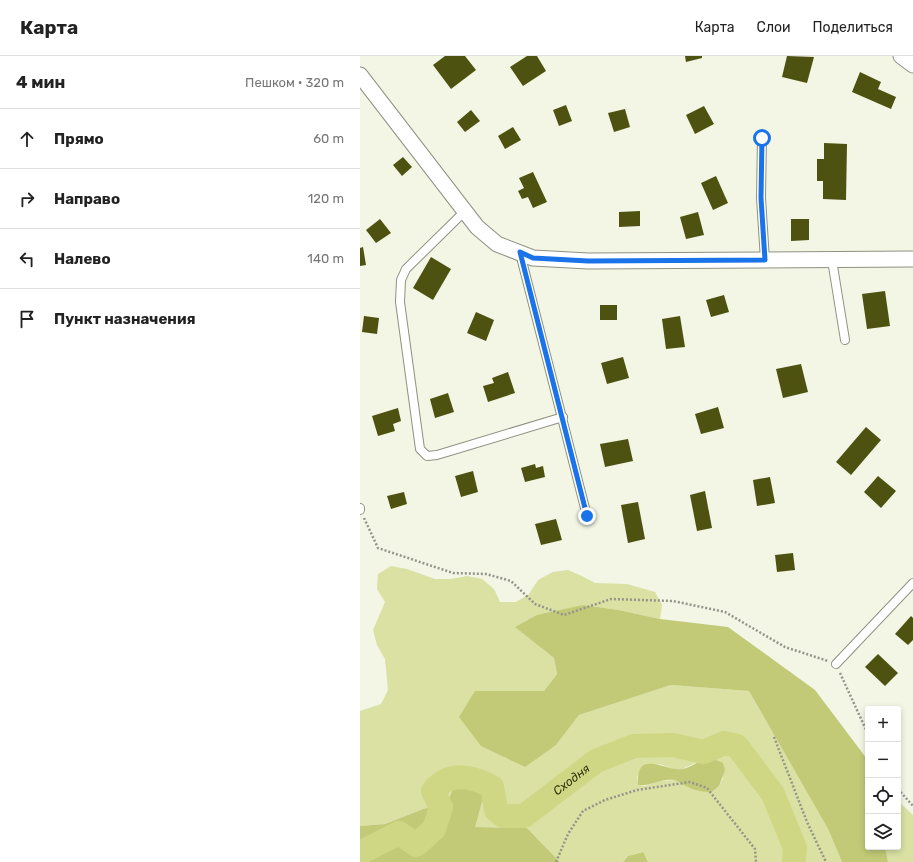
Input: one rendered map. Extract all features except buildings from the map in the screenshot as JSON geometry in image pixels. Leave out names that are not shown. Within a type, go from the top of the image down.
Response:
[{"type":"street","points":[[901,56],[913,65]]},
{"type":"street","points":[[360,75],[477,227],[497,244],[533,258],[588,261],[913,259]]},
{"type":"lane","points":[[762,138],[761,198],[765,260]]},
{"type":"lane","points":[[464,212],[406,269],[401,280],[400,302],[420,449],[427,456],[437,455],[563,417]]},
{"type":"lane","points":[[520,252],[587,516]]},
{"type":"lane","points":[[832,260],[845,340]]},
{"type":"lane","points":[[836,664],[913,583]]},
{"type":"path","points":[[360,509],[378,548],[453,573],[486,574],[511,582],[535,604],[564,615],[611,599],[673,601],[725,612],[785,647],[836,664],[865,727]]},
{"type":"path","points":[[774,737],[807,822],[826,862]]},
{"type":"path","points":[[556,862],[568,834],[583,811],[604,800],[637,790],[690,782],[707,788],[756,849],[756,862]]},
{"type":"path","points":[[901,792],[913,806]]},
{"type":"green space","points":[[391,566],[407,569],[435,579],[451,579],[467,576],[482,579],[494,589],[500,602],[516,602],[529,594],[538,580],[553,572],[568,570],[595,583],[627,584],[655,592],[662,605],[660,619],[619,610],[583,605],[516,627],[554,658],[557,674],[544,691],[475,691],[556,745],[579,715],[671,685],[749,691],[828,829],[842,862],[648,862],[642,852],[628,856],[623,862],[560,862],[527,828],[475,827],[455,784],[447,803],[423,809],[385,824],[360,826],[360,711],[381,704],[388,690],[385,659],[377,645],[373,630],[385,602],[377,589],[378,574]],"holes":[[[702,760],[716,760],[723,778],[719,786],[712,792],[690,788],[676,780],[660,781],[645,786],[638,785],[637,777],[640,770],[659,764],[674,769],[682,769]]]},
{"type":"green space","points":[[583,605],[619,610],[660,619],[728,627],[815,690],[865,756],[865,850],[886,850],[888,862],[842,862],[828,829],[749,691],[671,685],[579,715],[556,745],[525,767],[481,746],[459,717],[475,691],[544,691],[557,674],[554,658],[515,627],[537,615]]},
{"type":"green space","points":[[702,760],[716,760],[723,763],[725,770],[719,786],[712,792],[694,789],[674,780],[665,780],[647,785],[638,785],[638,774],[642,767],[647,764],[682,769],[690,767]]},
{"type":"green space","points":[[455,784],[485,790],[475,827],[527,828],[560,862],[360,862],[360,826],[385,824],[423,809],[447,803]]},
{"type":"green space","points":[[901,804],[913,815],[913,862],[888,862],[886,850],[901,850]]},
{"type":"green space","points":[[643,852],[648,862],[623,862],[628,856]]},
{"type":"waterway","name":"Сходня","points":[[360,853],[399,833],[416,845],[434,829],[441,807],[433,791],[446,780],[461,777],[485,783],[492,787],[496,810],[503,816],[524,816],[596,761],[634,746],[673,745],[704,752],[724,743],[737,746],[773,794],[795,848],[794,862]]},
{"type":"route","points":[[587,516],[560,404],[520,252],[533,258],[588,261],[765,260],[761,198],[762,138]]}]
